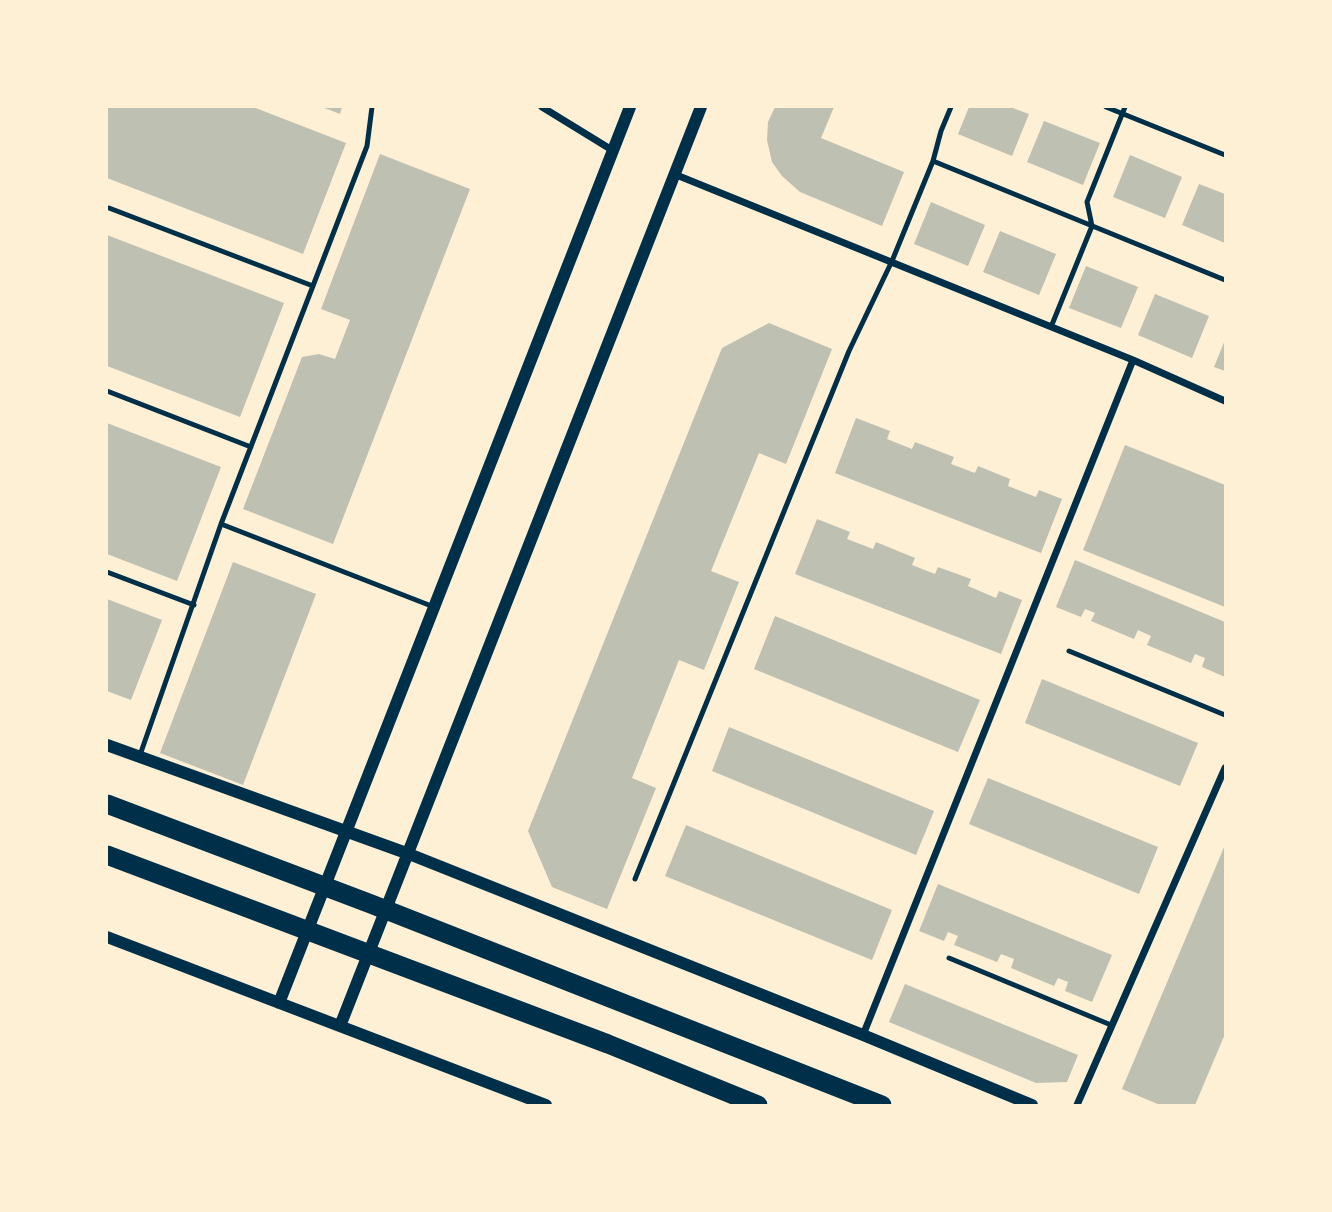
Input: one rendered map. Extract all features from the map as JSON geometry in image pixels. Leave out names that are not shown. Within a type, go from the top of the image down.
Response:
[{"type":"highway","points":[[107,804],[371,904],[883,1105]]},
{"type":"highway","points":[[107,855],[608,1044],[758,1105]]},
{"type":"street","points":[[542,107],[612,150]]},
{"type":"street","points":[[279,1003],[630,107]]},
{"type":"street","points":[[340,1026],[701,107]]},
{"type":"street","points":[[674,174],[1133,360],[1225,401]]},
{"type":"street","points":[[863,1035],[1133,360]]},
{"type":"street","points":[[107,745],[409,853],[1032,1105]]},
{"type":"street","points":[[1077,1105],[1225,768]]},
{"type":"street","points":[[107,937],[546,1105]]},
{"type":"lane","points":[[139,758],[222,524],[367,146],[372,107]]},
{"type":"lane","points":[[635,879],[849,351],[892,261],[933,161],[951,107]]},
{"type":"lane","points":[[1106,107],[1124,110],[1225,155]]},
{"type":"lane","points":[[1051,327],[1092,226],[1087,201],[1124,110]]},
{"type":"lane","points":[[933,161],[1225,280]]},
{"type":"lane","points":[[109,208],[313,286]]},
{"type":"lane","points":[[107,391],[251,447]]},
{"type":"lane","points":[[222,524],[435,607]]},
{"type":"lane","points":[[107,572],[194,606]]},
{"type":"lane","points":[[1069,651],[1225,715]]},
{"type":"lane","points":[[949,958],[1111,1025]]},
{"type":"building","points":[[107,107],[253,107],[346,143],[303,254],[107,178]]},
{"type":"building","points":[[322,107],[342,107],[340,114]]},
{"type":"building","points":[[775,107],[834,107],[821,138],[904,172],[882,226],[800,192],[782,176],[772,162],[767,140],[768,122]]},
{"type":"building","points":[[969,107],[1010,107],[1029,114],[1012,156],[958,134]]},
{"type":"building","points":[[1044,121],[1100,143],[1083,185],[1027,162]]},
{"type":"building","points":[[380,154],[470,189],[333,544],[243,509],[302,357],[319,354],[335,359],[350,320],[321,309]]},
{"type":"building","points":[[1130,155],[1182,177],[1165,218],[1113,197]]},
{"type":"building","points":[[1199,184],[1225,194],[1225,243],[1182,225]]},
{"type":"building","points":[[931,202],[985,225],[968,266],[914,244]]},
{"type":"building","points":[[1000,231],[1056,254],[1039,295],[983,272]]},
{"type":"building","points":[[107,235],[284,303],[240,417],[107,366]]},
{"type":"building","points":[[1086,266],[1138,287],[1121,328],[1069,308]]},
{"type":"building","points":[[1155,294],[1209,316],[1192,358],[1138,335]]},
{"type":"building","points":[[769,323],[832,349],[786,464],[759,453],[711,571],[739,582],[704,670],[679,660],[632,778],[656,788],[607,909],[552,887],[528,831],[722,348]]},
{"type":"building","points":[[1225,340],[1225,371],[1214,367]]},
{"type":"building","points":[[856,418],[890,431],[887,439],[912,449],[915,442],[954,457],[951,464],[975,473],[978,466],[1010,479],[1008,486],[1036,497],[1039,490],[1062,499],[1041,553],[835,473]]},
{"type":"building","points":[[107,423],[221,467],[177,581],[107,554]]},
{"type":"building","points":[[1125,445],[1225,485],[1225,607],[1083,550]]},
{"type":"building","points":[[817,519],[850,532],[847,539],[873,549],[876,542],[915,558],[912,565],[935,574],[938,567],[971,579],[968,586],[996,598],[999,591],[1022,600],[1001,654],[795,574]]},
{"type":"building","points":[[1075,560],[1225,622],[1225,677],[1202,667],[1205,658],[1195,654],[1191,663],[1147,645],[1151,636],[1138,630],[1134,639],[1091,621],[1095,613],[1085,609],[1081,617],[1056,607]]},
{"type":"building","points":[[233,562],[316,594],[243,785],[160,753]]},
{"type":"building","points":[[107,599],[162,620],[131,700],[107,691]]},
{"type":"building","points":[[775,616],[980,700],[958,752],[754,669]]},
{"type":"building","points":[[1042,679],[1198,743],[1180,786],[1025,723]]},
{"type":"building","points":[[729,727],[934,811],[916,855],[712,771]]},
{"type":"building","points":[[988,778],[1158,847],[1139,894],[969,824]]},
{"type":"building","points":[[686,825],[892,910],[872,960],[665,876]]},
{"type":"building","points":[[1225,845],[1225,1034],[1195,1105],[1160,1105],[1122,1089]]},
{"type":"building","points":[[938,884],[1112,955],[1092,1002],[1065,991],[1068,982],[1058,978],[1054,986],[1011,968],[1014,959],[1001,954],[997,962],[954,945],[958,936],[948,932],[944,941],[919,931]]},
{"type":"building","points":[[905,984],[1078,1055],[1067,1082],[1036,1083],[889,1022]]}]
